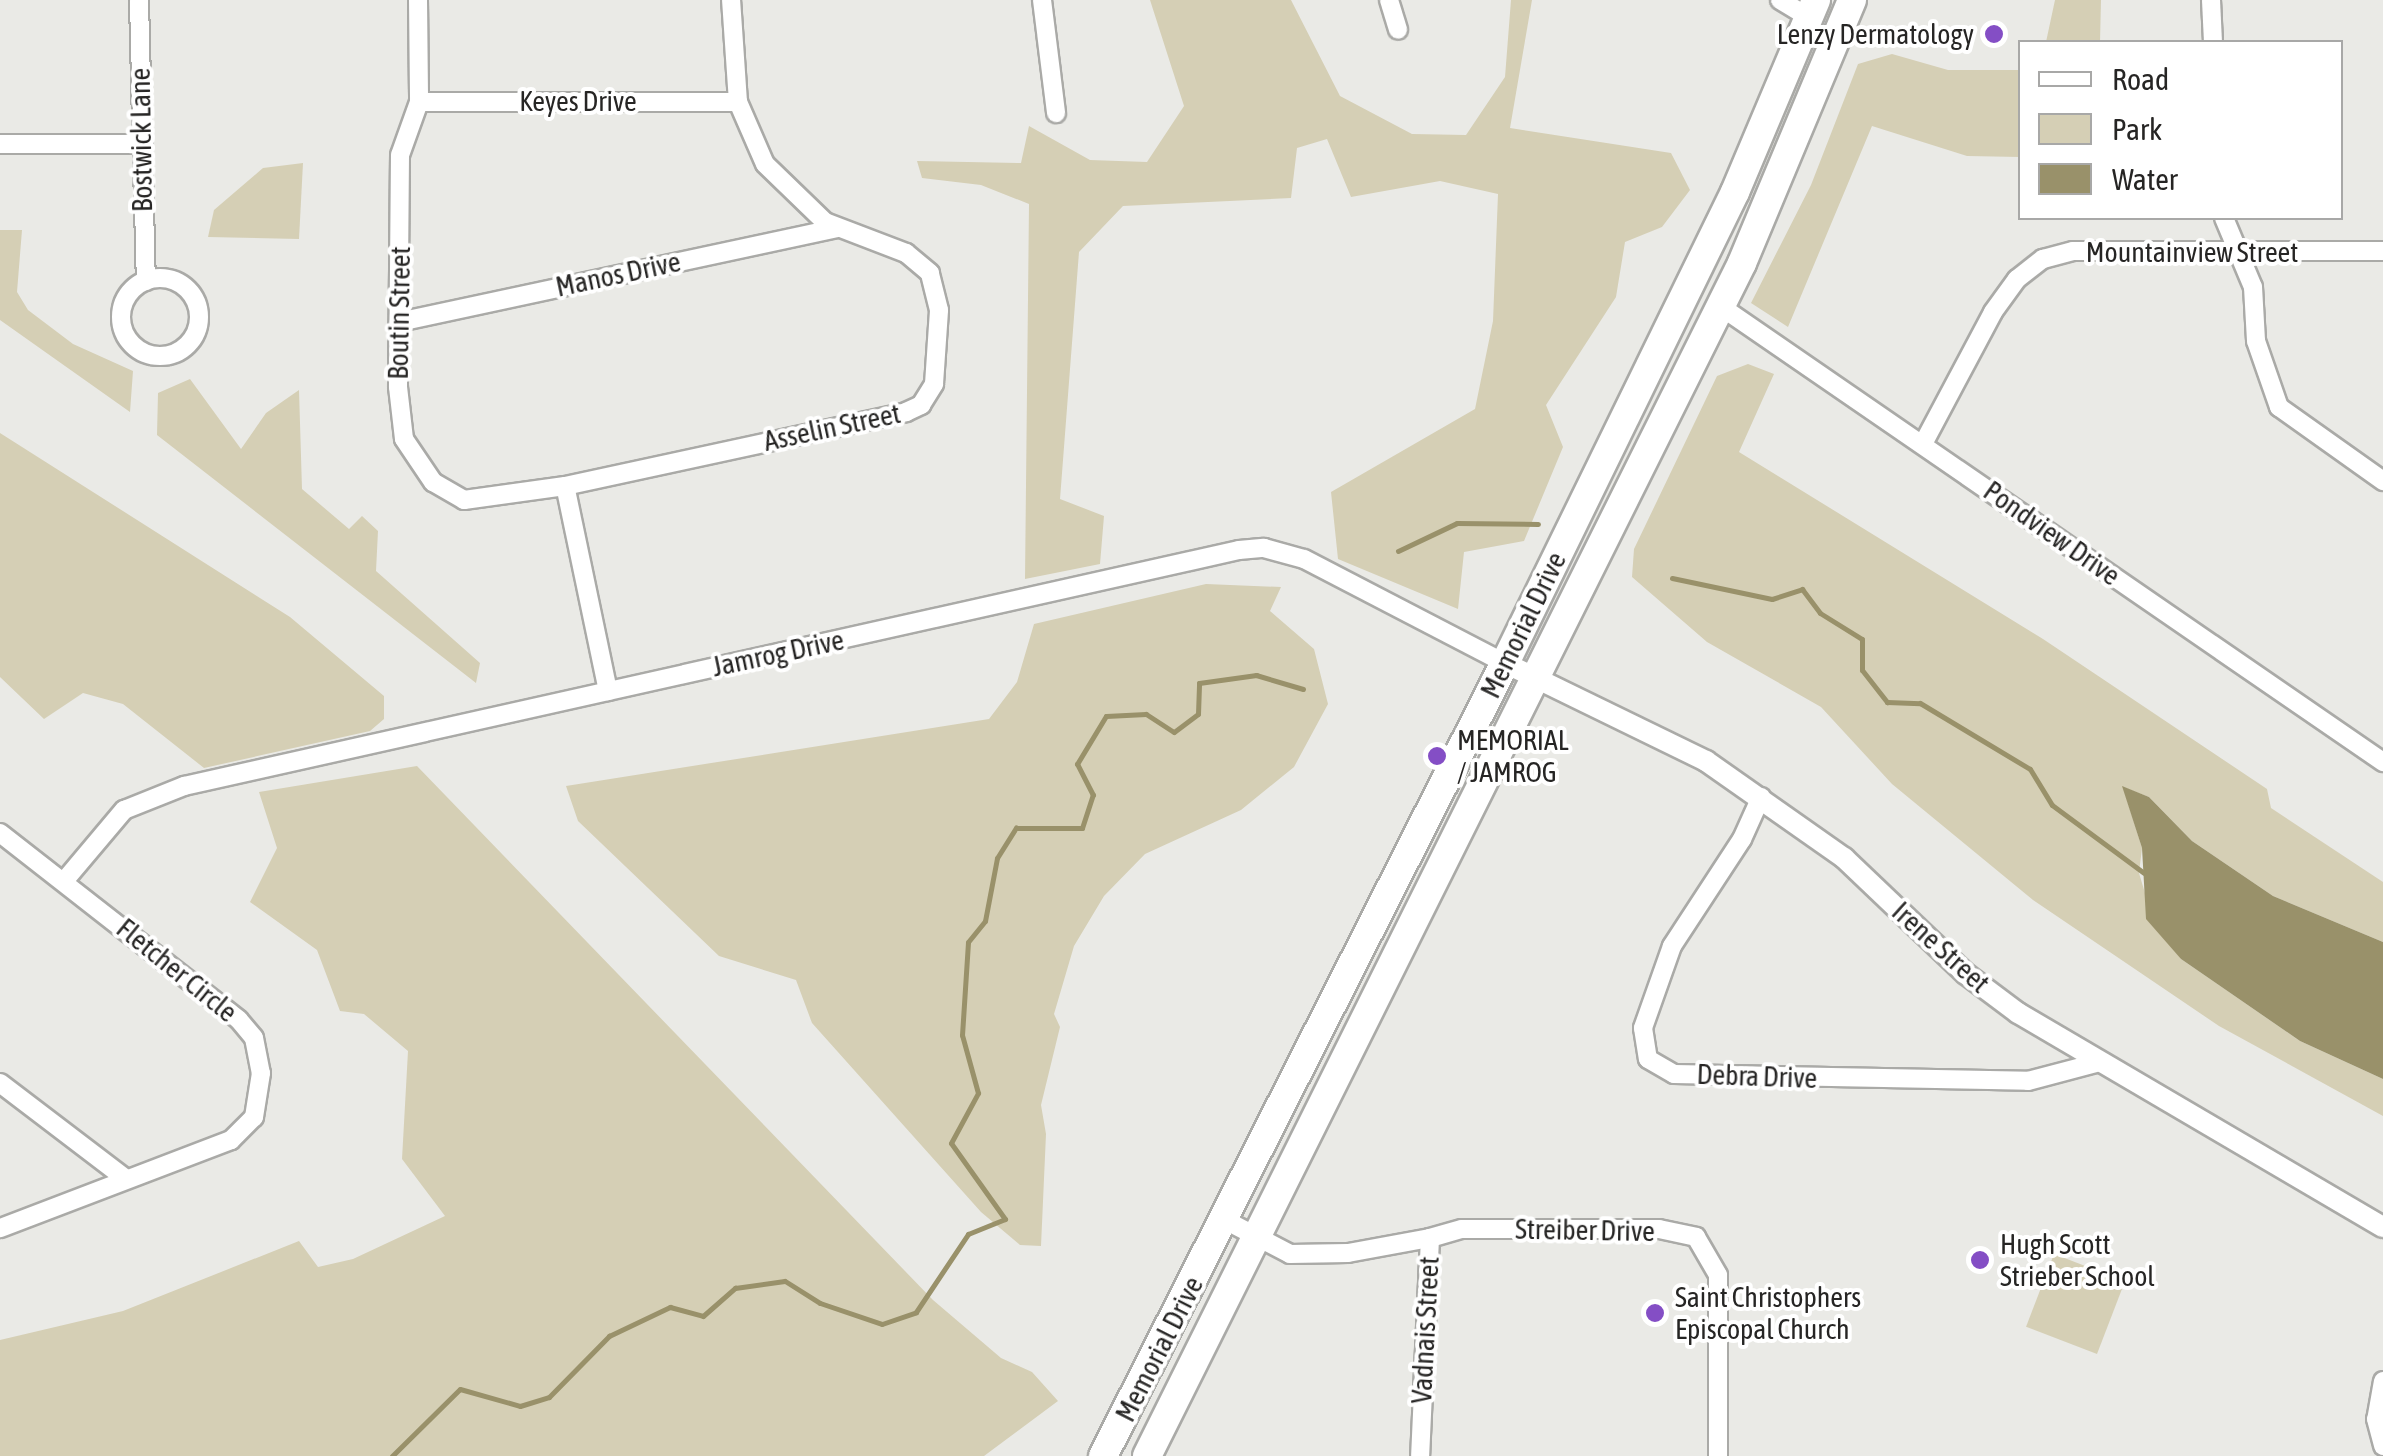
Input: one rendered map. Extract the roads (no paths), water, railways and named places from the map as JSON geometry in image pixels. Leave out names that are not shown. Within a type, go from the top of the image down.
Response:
[{"type":"main road","name":"Memorial Drive","points":[[1146,1456],[1720,306],[1786,166],[1852,0]]},
{"type":"main road","name":"Memorial Drive","points":[[1103,1456],[1505,663],[1735,192],[1813,9]]},
{"type":"street","name":"Bostwick Lane","points":[[138,0],[138,144],[146,281]]},
{"type":"street","name":"Boutin Street","points":[[418,0],[420,102],[400,154],[400,422],[408,448],[433,482],[471,502],[565,486]]},
{"type":"street","name":"Asselin Street","points":[[565,486],[921,405],[932,391],[939,310],[930,273],[906,253],[837,228],[776,179],[738,102],[731,0]]},
{"type":"street","points":[[1042,0],[1056,113]]},
{"type":"street","points":[[1389,0],[1398,30]]},
{"type":"street","points":[[1780,0],[1813,9]]},
{"type":"street","points":[[2211,0],[2213,40]]},
{"type":"street","name":"Keyes Drive","points":[[420,102],[738,102]]},
{"type":"street","points":[[0,144],[138,144]]},
{"type":"street","points":[[2225,220],[2253,287],[2256,341],[2279,407],[2383,481]]},
{"type":"street","name":"Manos Drive","points":[[400,322],[837,228]]},
{"type":"street","name":"Mountainview Street","points":[[1924,442],[1993,312],[2017,279],[2043,259],[2073,251],[2383,251]]},
{"type":"street","name":"Bostwick Lane","points":[[146,281],[175,282],[196,302],[196,331],[176,352],[148,354],[126,335],[125,300],[146,281]]},
{"type":"street","name":"Pondview Drive","points":[[1720,306],[1924,442],[2383,762]]},
{"type":"street","points":[[565,486],[608,691]]},
{"type":"street","name":"Jamrog Drive","points":[[65,880],[115,817],[164,792],[1264,548],[1314,563],[1505,663]]},
{"type":"street","name":"Irene Street","points":[[1505,663],[1706,761],[1844,858],[1966,974],[2100,1062],[2383,1226]]},
{"type":"street","name":"Debra Drive","points":[[1761,797],[1742,839],[1672,946],[1643,1028],[1648,1059],[1674,1074],[2028,1081],[2100,1062]]},
{"type":"street","name":"Fletcher Circle","points":[[0,833],[229,1011],[254,1038],[259,1055],[256,1109],[240,1134],[0,1228]]},
{"type":"street","points":[[0,1083],[126,1179]]},
{"type":"street","name":"Vadnais Street","points":[[1225,1220],[1290,1254],[1430,1238],[1420,1456]]},
{"type":"street","name":"Streiber Drive","points":[[1430,1238],[1462,1229],[1659,1229],[1696,1237],[1718,1276],[1718,1456]]},
{"type":"street","points":[[2383,1381],[2376,1419],[2383,1446]]},
{"type":"water","points":[[2122,786],[2149,797],[2192,841],[2273,896],[2383,942],[2383,1079],[2300,1041],[2181,959],[2146,919],[2142,848]]},
{"type":"waterway","points":[[1398,551],[1457,523],[1538,524]]},
{"type":"waterway","points":[[1672,578],[1772,599],[1802,589],[1820,613],[1862,639],[1862,670],[1887,702],[1920,703],[2030,769],[2052,805],[2144,873]]},
{"type":"waterway","points":[[392,1456],[460,1389],[520,1406],[549,1397],[609,1336],[670,1307],[703,1316],[735,1288],[785,1281],[820,1303],[882,1324],[916,1312],[968,1234],[1005,1219],[951,1143],[978,1093],[962,1035],[968,942],[985,921],[997,858],[1016,828],[1082,828],[1093,795],[1077,764],[1106,716],[1146,714],[1174,732],[1198,714],[1199,683],[1256,675],[1303,689]]},
{"type":"place","name":"Lenzy Dermatology","points":[[1994,34]]},
{"type":"place","name":"MEMORIAL / JAMROG","points":[[1437,756]]},
{"type":"place","name":"Hugh Scott Strieber School","points":[[1980,1260]]},
{"type":"place","name":"Saint Christophers Episcopal Church","points":[[1655,1313]]}]
